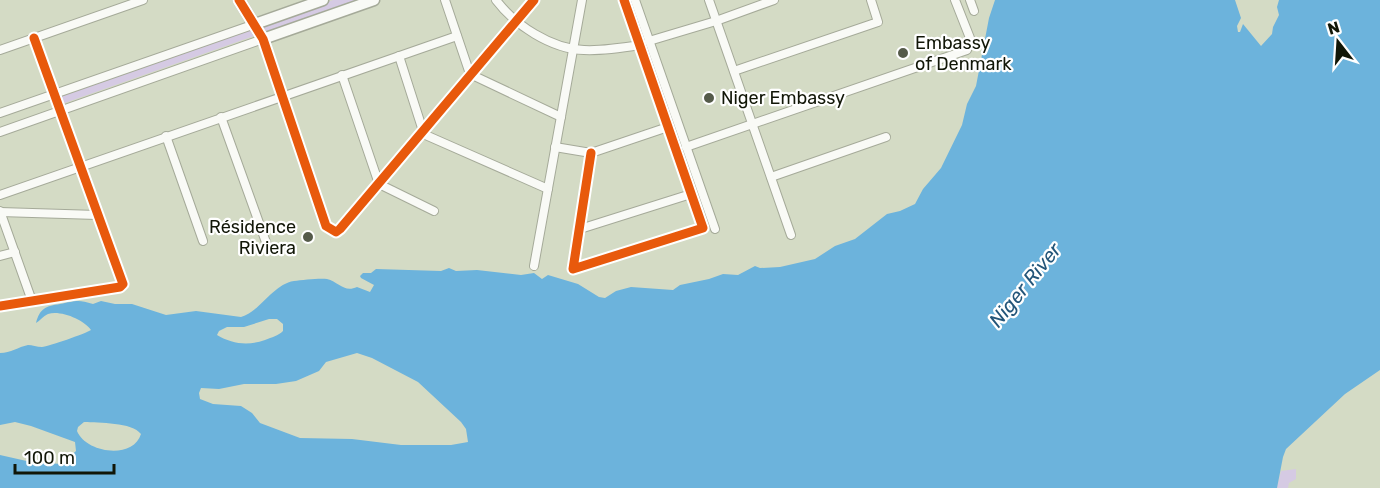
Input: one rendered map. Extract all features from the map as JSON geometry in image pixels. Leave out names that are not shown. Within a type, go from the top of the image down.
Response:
[{"type":"street","points":[[0,50],[143,0]]},
{"type":"street","points":[[239,0],[263,39],[326,226],[329,230],[336,232],[534,0]]},
{"type":"street","points":[[0,112],[323,0]]},
{"type":"street","points":[[0,132],[374,0]]},
{"type":"street","points":[[445,0],[470,74],[561,117]]},
{"type":"street","points":[[496,0],[504,11],[534,33],[573,49],[640,45]]},
{"type":"street","points":[[534,266],[582,0]]},
{"type":"street","points":[[591,153],[573,269],[703,228],[624,0]]},
{"type":"street","points":[[634,0],[715,229]]},
{"type":"street","points":[[709,0],[791,235]]},
{"type":"street","points":[[649,41],[716,21],[774,0]]},
{"type":"street","points":[[734,71],[878,22],[871,0]]},
{"type":"street","points":[[686,147],[967,50],[970,38],[955,0]]},
{"type":"street","points":[[970,0],[974,11],[978,0]]},
{"type":"street","points":[[0,195],[457,36]]},
{"type":"street","points":[[0,306],[122,286],[123,282],[34,38]]},
{"type":"street","points":[[399,56],[422,132],[548,189]]},
{"type":"street","points":[[342,75],[379,184],[434,211]]},
{"type":"street","points":[[221,117],[267,245]]},
{"type":"street","points":[[555,147],[591,153],[668,127]]},
{"type":"street","points":[[166,136],[203,241]]},
{"type":"street","points":[[771,177],[886,137]]},
{"type":"street","points":[[579,229],[691,194]]},
{"type":"street","points":[[32,301],[0,211],[97,215]]},
{"type":"street","points":[[0,256],[15,252]]},
{"type":"shaded area","points":[[333,0],[356,0],[59,105],[55,96]]},
{"type":"shaded area","points":[[1296,469],[1296,479],[1289,483],[1288,488],[1277,488],[1281,471]]},
{"type":"water","name":"Niger River","points":[[995,0],[1235,0],[1241,18],[1237,26],[1238,32],[1243,24],[1261,46],[1272,34],[1279,15],[1277,7],[1279,0],[1380,0],[1380,370],[1345,394],[1286,449],[1277,488],[0,488],[0,455],[31,462],[62,464],[76,451],[75,442],[31,426],[15,422],[0,425],[0,353],[28,345],[46,346],[91,330],[78,319],[59,313],[48,314],[36,323],[39,314],[47,307],[73,301],[93,304],[101,301],[132,304],[166,315],[196,311],[241,317],[255,309],[280,287],[294,281],[327,279],[345,288],[357,287],[370,292],[374,285],[360,276],[376,269],[441,271],[449,268],[456,271],[477,270],[521,275],[534,273],[542,279],[548,275],[578,284],[599,297],[605,298],[616,291],[631,287],[673,290],[680,285],[723,274],[738,275],[755,266],[780,267],[815,259],[835,246],[855,239],[887,214],[915,204],[923,189],[941,168],[962,125],[967,104],[976,86],[989,18]],"holes":[[[269,319],[277,319],[283,324],[283,331],[265,340],[240,343],[217,335],[219,331],[227,327],[244,327]],[[357,353],[372,358],[418,382],[461,422],[466,429],[468,442],[451,445],[401,445],[352,439],[300,438],[260,423],[252,413],[241,406],[213,404],[200,399],[201,388],[219,389],[244,384],[276,384],[296,381],[319,371],[326,362]],[[84,422],[115,424],[130,427],[141,434],[129,448],[109,450],[99,448],[82,439],[77,431]]]},
{"type":"cycle path","points":[[239,0],[263,39],[326,226],[336,232],[534,0]]},
{"type":"cycle path","points":[[591,153],[573,269],[703,228],[624,0]]},
{"type":"cycle path","points":[[0,306],[120,287],[123,284],[34,38]]},
{"type":"place","name":"Embassy of Denmark","points":[[903,53]]},
{"type":"place","name":"Niger Embassy","points":[[709,98]]},
{"type":"place","name":"Résidence Riviera","points":[[308,237]]}]
